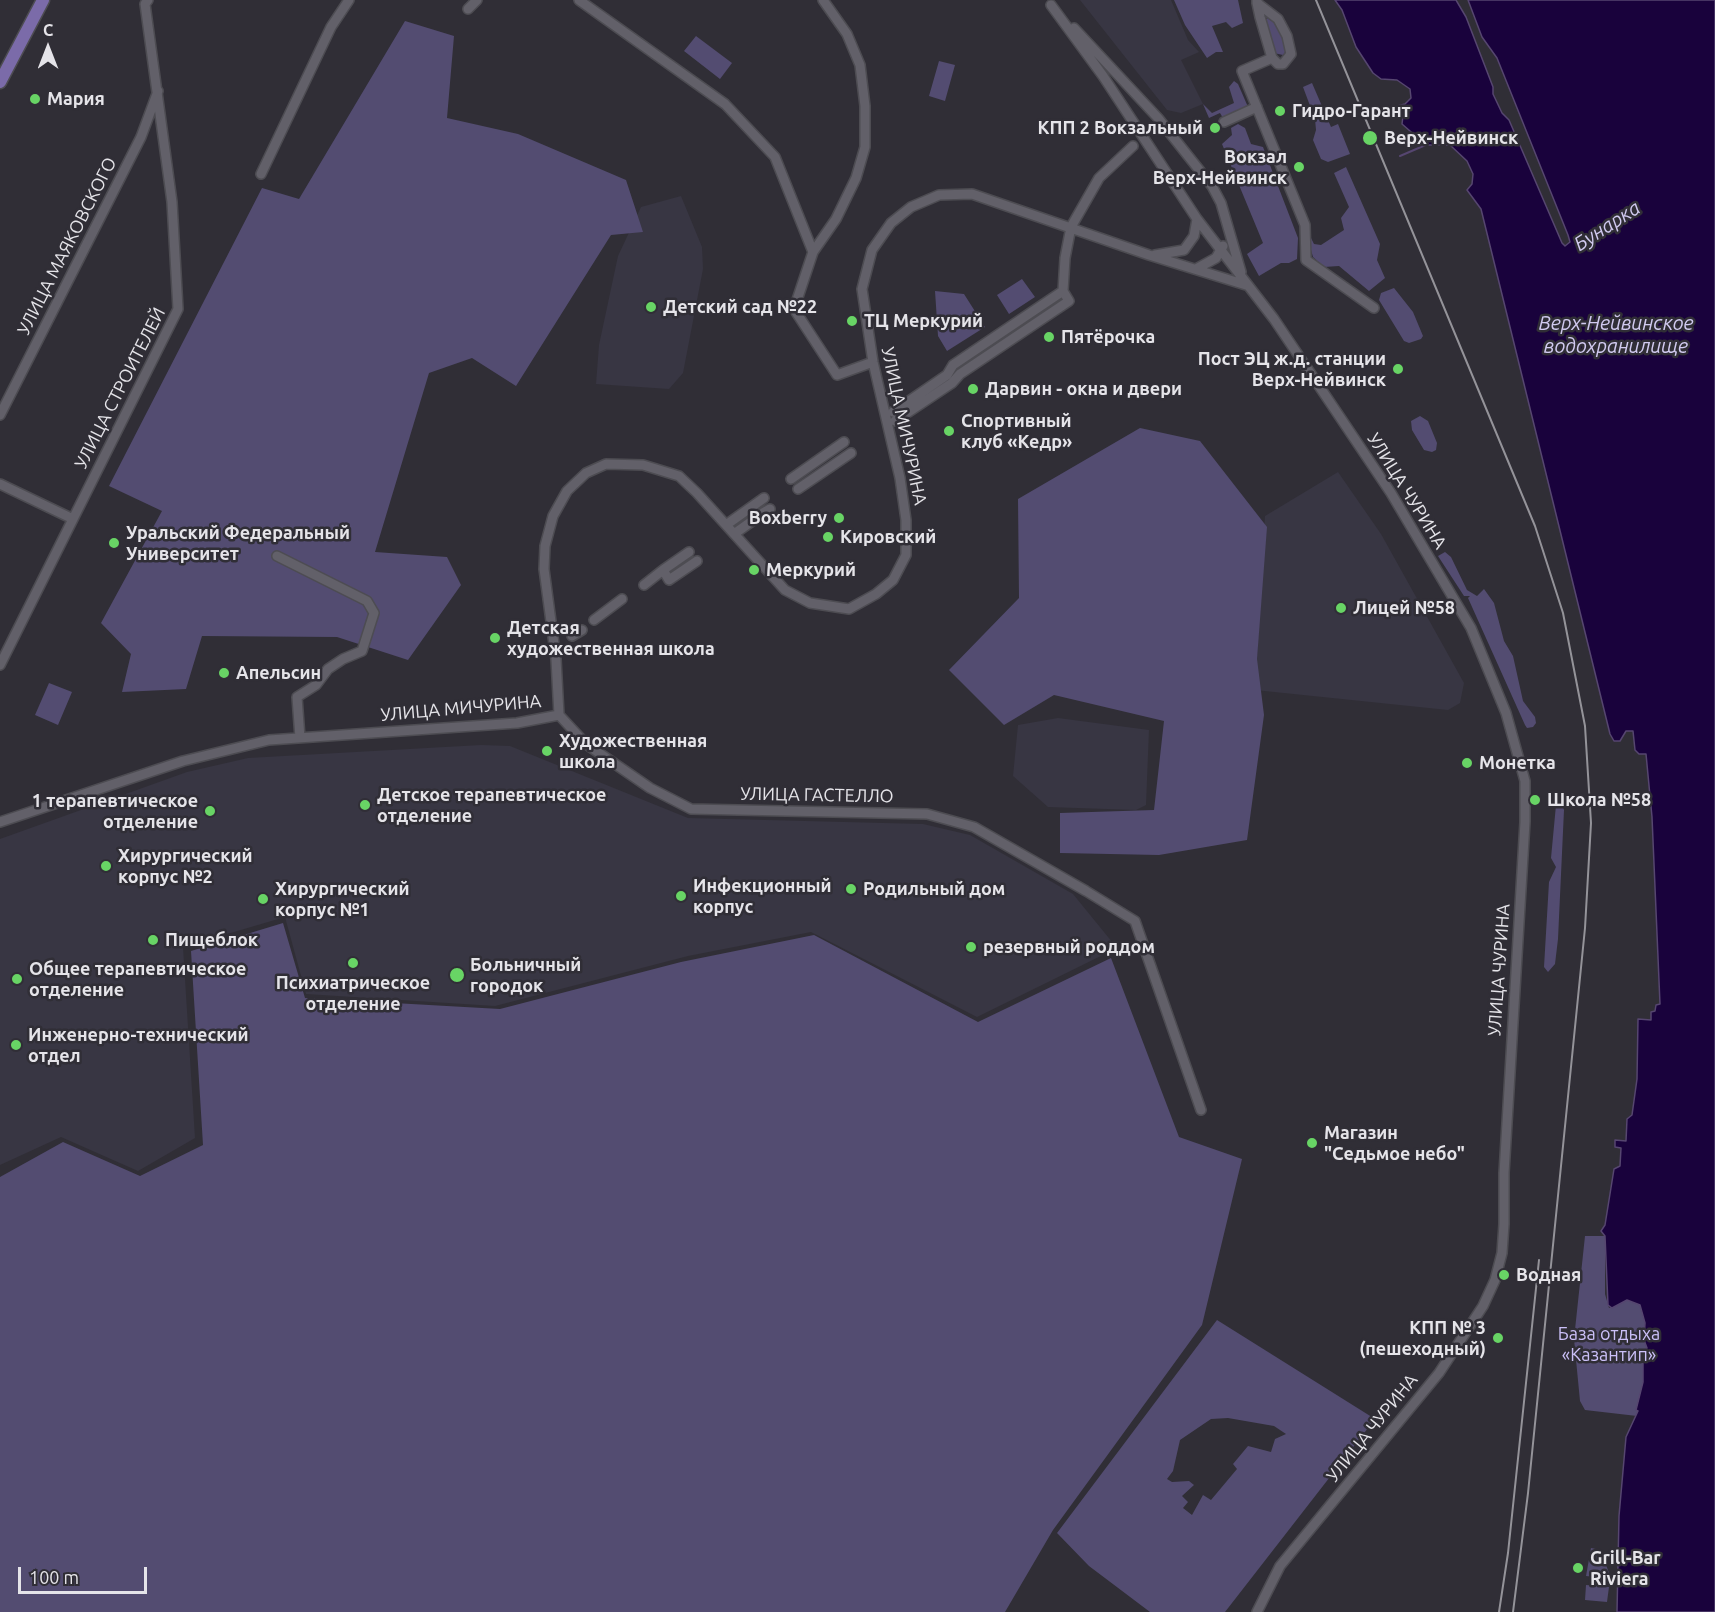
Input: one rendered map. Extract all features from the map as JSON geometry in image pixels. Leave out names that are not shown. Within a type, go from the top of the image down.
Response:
[{"type":"main road","points":[[0,82],[44,0]]},
{"type":"street","name":"УЛИЦА СТРОИТЕЛЕЙ","points":[[0,664],[178,309],[172,202],[159,89],[146,4],[148,0]]},
{"type":"street","points":[[261,174],[331,27],[349,0]]},
{"type":"street","points":[[468,9],[477,0]]},
{"type":"street","points":[[579,0],[724,104],[775,157],[813,252]]},
{"type":"street","points":[[824,0],[847,34],[860,65],[866,106],[865,147],[856,178],[841,209],[813,252],[794,309],[837,375],[873,362]]},
{"type":"street","points":[[1257,1],[1278,19],[1290,43],[1291,54],[1286,62],[1278,64],[1272,58],[1257,1]]},
{"type":"street","points":[[1049,3],[1115,71],[1201,172],[1221,203],[1246,285]]},
{"type":"street","name":"УЛИЦА ЧУРИНА","points":[[1049,3],[1103,76],[1197,219],[1274,319],[1391,493],[1471,628],[1495,683],[1514,736],[1525,781],[1525,822],[1510,1067],[1504,1232],[1495,1280],[1483,1306],[1439,1373],[1280,1566],[1257,1612]]},
{"type":"street","points":[[1272,58],[1242,71],[1305,225],[1306,260],[1374,308]]},
{"type":"street","points":[[1103,76],[1106,69],[1115,71]]},
{"type":"street","name":"УЛИЦА МАЯКОВСКОГО","points":[[0,415],[141,137],[159,89]]},
{"type":"street","points":[[1224,122],[1257,107]]},
{"type":"street","points":[[894,417],[952,383],[960,374],[1069,301],[1063,291],[1065,258],[1071,227],[1099,178],[1133,146]]},
{"type":"street","name":"УЛИЦА МИЧУРИНА","points":[[0,822],[183,760],[269,740],[517,723],[559,716],[556,659],[544,568],[545,546],[553,516],[567,491],[586,473],[606,464],[627,463],[657,467],[679,476],[785,590],[810,603],[849,609],[876,594],[893,580],[906,555],[906,520],[900,478],[862,304],[863,278],[872,250],[891,223],[911,207],[939,195],[962,192],[1246,285]]},
{"type":"street","points":[[1149,255],[1184,250],[1194,236],[1197,219]]},
{"type":"street","points":[[1197,269],[1209,263],[1221,251],[1228,227]]},
{"type":"street","points":[[791,479],[844,442]]},
{"type":"street","points":[[798,489],[851,453]]},
{"type":"street","points":[[0,484],[73,519]]},
{"type":"street","points":[[726,525],[764,498]]},
{"type":"street","points":[[734,534],[763,514]]},
{"type":"street","points":[[644,585],[689,552]]},
{"type":"street","points":[[277,556],[367,601],[374,613],[363,651],[343,659],[328,669],[316,686],[297,697],[300,738]]},
{"type":"street","points":[[663,570],[669,580],[697,561]]},
{"type":"street","points":[[594,620],[622,599]]},
{"type":"street","points":[[572,636],[582,630]]},
{"type":"street","name":"УЛИЦА ГАСТЕЛЛО","points":[[559,716],[586,744],[650,788],[691,809],[927,814],[975,827],[1135,921],[1201,1110]]},
{"type":"shaded area","points":[[1080,0],[1171,0],[1188,40],[1199,52],[1181,60],[1203,104],[1181,113],[1167,110]]},
{"type":"shaded area","name":"Детский сад №22","points":[[681,196],[702,247],[703,269],[683,373],[669,389],[596,384],[599,345],[618,256],[641,207]]},
{"type":"shaded area","name":"Лицей №58","points":[[1338,472],[1381,534],[1464,683],[1460,703],[1448,710],[1255,690],[1265,516]]},
{"type":"shaded area","points":[[1058,718],[1149,730],[1146,805],[1136,810],[1048,807],[1013,776],[1018,725]]},
{"type":"shaded area","name":"Больничный городок","points":[[481,745],[510,746],[688,818],[923,824],[970,835],[1073,894],[1117,948],[977,1017],[811,932],[688,956],[495,1006],[306,994],[285,917],[183,947],[195,1138],[138,1171],[61,1137],[0,1165],[0,839],[187,772],[248,758]]},
{"type":"green space","points":[[1174,0],[1238,0],[1243,23],[1232,28],[1226,22],[1212,26],[1223,52],[1216,52],[1207,58],[1185,25]]},
{"type":"green space","points":[[1267,18],[1275,23],[1285,41],[1286,51],[1283,55],[1274,53],[1265,23]]},
{"type":"green space","points":[[405,21],[454,36],[447,118],[518,134],[626,180],[643,232],[611,235],[516,386],[472,358],[429,373],[375,552],[447,557],[461,585],[408,660],[337,637],[202,636],[186,689],[122,692],[131,654],[101,623],[162,511],[109,486],[262,188],[299,199]]},
{"type":"green space","points":[[696,36],[732,63],[720,79],[684,51]]},
{"type":"green space","points":[[939,61],[955,65],[945,101],[929,96]]},
{"type":"green space","points":[[1234,81],[1238,84],[1248,107],[1223,118],[1220,113],[1209,118],[1203,104],[1212,113],[1234,103],[1229,87]]},
{"type":"green space","points":[[1312,83],[1331,127],[1338,124],[1350,154],[1328,162],[1321,159],[1313,140],[1316,130],[1315,119],[1303,87]]},
{"type":"green space","points":[[1238,124],[1245,128],[1251,144],[1263,147],[1298,238],[1297,259],[1289,263],[1281,263],[1259,276],[1247,254],[1263,243],[1222,144],[1232,135],[1231,128]]},
{"type":"green space","points":[[1346,167],[1380,244],[1377,260],[1385,278],[1369,291],[1339,266],[1324,267],[1313,257],[1311,250],[1311,238],[1314,244],[1321,245],[1344,230],[1341,218],[1349,207],[1334,173]]},
{"type":"green space","points":[[1022,279],[1035,297],[1009,314],[997,295]]},
{"type":"green space","points":[[1394,288],[1413,312],[1423,336],[1421,339],[1409,343],[1404,341],[1379,300],[1381,293]]},
{"type":"green space","points":[[935,291],[964,294],[985,327],[947,351],[938,336]]},
{"type":"green space","points":[[1420,416],[1428,421],[1437,443],[1436,450],[1432,452],[1424,450],[1412,430],[1411,421]]},
{"type":"green space","points":[[1140,428],[1200,441],[1267,527],[1257,659],[1264,715],[1247,840],[1159,855],[1060,853],[1060,813],[1154,810],[1164,721],[1054,695],[1004,725],[949,670],[1019,598],[1018,499]]},
{"type":"green space","points":[[1445,552],[1451,557],[1467,590],[1477,596],[1484,589],[1494,603],[1504,641],[1513,656],[1523,701],[1535,717],[1536,723],[1533,727],[1527,728],[1525,725],[1468,598],[1470,596],[1464,596],[1438,556]]},
{"type":"green space","points":[[49,683],[72,692],[58,725],[35,715]]},
{"type":"green space","points":[[1561,801],[1564,810],[1558,939],[1555,964],[1548,972],[1544,967],[1549,882],[1556,867],[1551,858],[1556,805]]},
{"type":"green space","points":[[283,923],[305,998],[500,1009],[681,962],[814,935],[978,1022],[1111,958],[1179,1137],[1242,1159],[1202,1325],[1053,1530],[1005,1612],[0,1612],[0,1177],[63,1142],[140,1176],[203,1145],[191,951]]},
{"type":"green space","name":"База отдыха «Казантип»","points":[[1585,1236],[1605,1236],[1605,1294],[1609,1308],[1627,1300],[1640,1305],[1645,1323],[1644,1340],[1647,1348],[1643,1355],[1643,1382],[1637,1416],[1585,1410],[1580,1401],[1574,1339]]},
{"type":"green space","points":[[1217,1320],[1375,1419],[1225,1612],[1150,1612],[1089,1566],[1057,1533]],"holes":[[[1228,1418],[1274,1426],[1286,1434],[1275,1439],[1271,1452],[1248,1446],[1233,1464],[1237,1469],[1211,1500],[1203,1495],[1192,1515],[1183,1508],[1188,1502],[1182,1496],[1194,1485],[1189,1481],[1172,1482],[1167,1479],[1173,1471],[1180,1440],[1211,1419]]]},
{"type":"green space","points":[[1591,1548],[1601,1550],[1611,1579],[1586,1576]]},
{"type":"green space","points":[[1586,1585],[1609,1587],[1607,1602],[1585,1600]]},
{"type":"water","name":"Верх-Нейвинское водохранилище","points":[[1335,0],[1456,0],[1466,17],[1493,87],[1493,94],[1502,113],[1509,120],[1565,246],[1570,242],[1568,235],[1497,58],[1482,37],[1468,0],[1715,0],[1715,1612],[1617,1612],[1619,1516],[1626,1437],[1638,1411],[1636,1410],[1643,1382],[1643,1352],[1647,1348],[1644,1340],[1645,1323],[1640,1305],[1627,1300],[1612,1308],[1608,1305],[1605,1236],[1601,1231],[1605,1225],[1614,1169],[1620,1166],[1621,1148],[1615,1147],[1615,1140],[1626,1141],[1627,1119],[1632,1115],[1637,1079],[1638,1019],[1651,1020],[1651,1012],[1655,1011],[1656,1005],[1660,1004],[1652,817],[1646,754],[1639,754],[1635,750],[1633,731],[1626,731],[1620,741],[1614,741],[1610,734],[1481,209],[1467,190],[1472,184],[1473,174],[1467,161],[1450,145],[1426,145],[1402,124],[1404,108],[1393,107],[1405,104],[1411,98],[1410,89],[1397,80],[1381,79],[1373,73],[1356,47],[1342,10]]},
{"type":"waterway","points":[[1400,156],[1428,144]]},
{"type":"railway","points":[[1316,0],[1535,526],[1563,613],[1585,726],[1591,823],[1585,928],[1528,1493],[1513,1612]]},
{"type":"railway","points":[[1499,1612],[1508,1553],[1539,1260]]},
{"type":"place","name":"Мария","points":[[35,99]]},
{"type":"place","name":"Гидро-Гарант","points":[[1280,111]]},
{"type":"place","name":"КПП 2 Вокзальный","points":[[1215,128]]},
{"type":"place","name":"Верх-Нейвинск","points":[[1370,138]]},
{"type":"place","name":"Вокзал Верх-Нейвинск","points":[[1299,167]]},
{"type":"place","name":"Детский сад №22","points":[[651,307]]},
{"type":"place","name":"ТЦ Меркурий","points":[[852,321]]},
{"type":"place","name":"Пятёрочка","points":[[1049,337]]},
{"type":"place","name":"Пост ЭЦ ж.д. станции Верх-Нейвинск","points":[[1398,369]]},
{"type":"place","name":"Дарвин - окна и двери","points":[[973,389]]},
{"type":"place","name":"Спортивный клуб «Кедр»","points":[[949,431]]},
{"type":"place","name":"Boxberry","points":[[839,518]]},
{"type":"place","name":"Кировский","points":[[828,537]]},
{"type":"place","name":"Уральский Федеральный Университет","points":[[114,543]]},
{"type":"place","name":"Меркурий","points":[[754,570]]},
{"type":"place","name":"Лицей №58","points":[[1341,608]]},
{"type":"place","name":"Детская художественная школа","points":[[495,638]]},
{"type":"place","name":"Апельсин","points":[[224,673]]},
{"type":"place","name":"Художественная школа","points":[[547,751]]},
{"type":"place","name":"Монетка","points":[[1467,763]]},
{"type":"place","name":"Школа №58","points":[[1535,800]]},
{"type":"place","name":"Детское терапевтическое отделение","points":[[365,805]]},
{"type":"place","name":"1 терапевтическое отделение","points":[[210,811]]},
{"type":"place","name":"Хирургический корпус №2","points":[[106,866]]},
{"type":"place","name":"Родильный дом","points":[[851,889]]},
{"type":"place","name":"Инфекционный корпус","points":[[681,896]]},
{"type":"place","name":"Хирургический корпус №1","points":[[263,899]]},
{"type":"place","name":"Пищеблок","points":[[153,940]]},
{"type":"place","name":"резервный роддом","points":[[971,947]]},
{"type":"place","name":"Психиатрическое отделение","points":[[353,963]]},
{"type":"place","name":"Больничный городок","points":[[457,975]]},
{"type":"place","name":"Общее терапевтическое отделение","points":[[17,979]]},
{"type":"place","name":"Инженерно-технический отдел","points":[[16,1045]]},
{"type":"place","name":"Магазин \"Седьмое небо\"","points":[[1312,1143]]},
{"type":"place","name":"Водная","points":[[1504,1275]]},
{"type":"place","name":"КПП № 3 (пешеходный)","points":[[1498,1338]]},
{"type":"place","name":"Grill-Bar Riviera","points":[[1578,1568]]},
{"type":"water label","name":"Бунарка","points":[[1607,226]]}]
